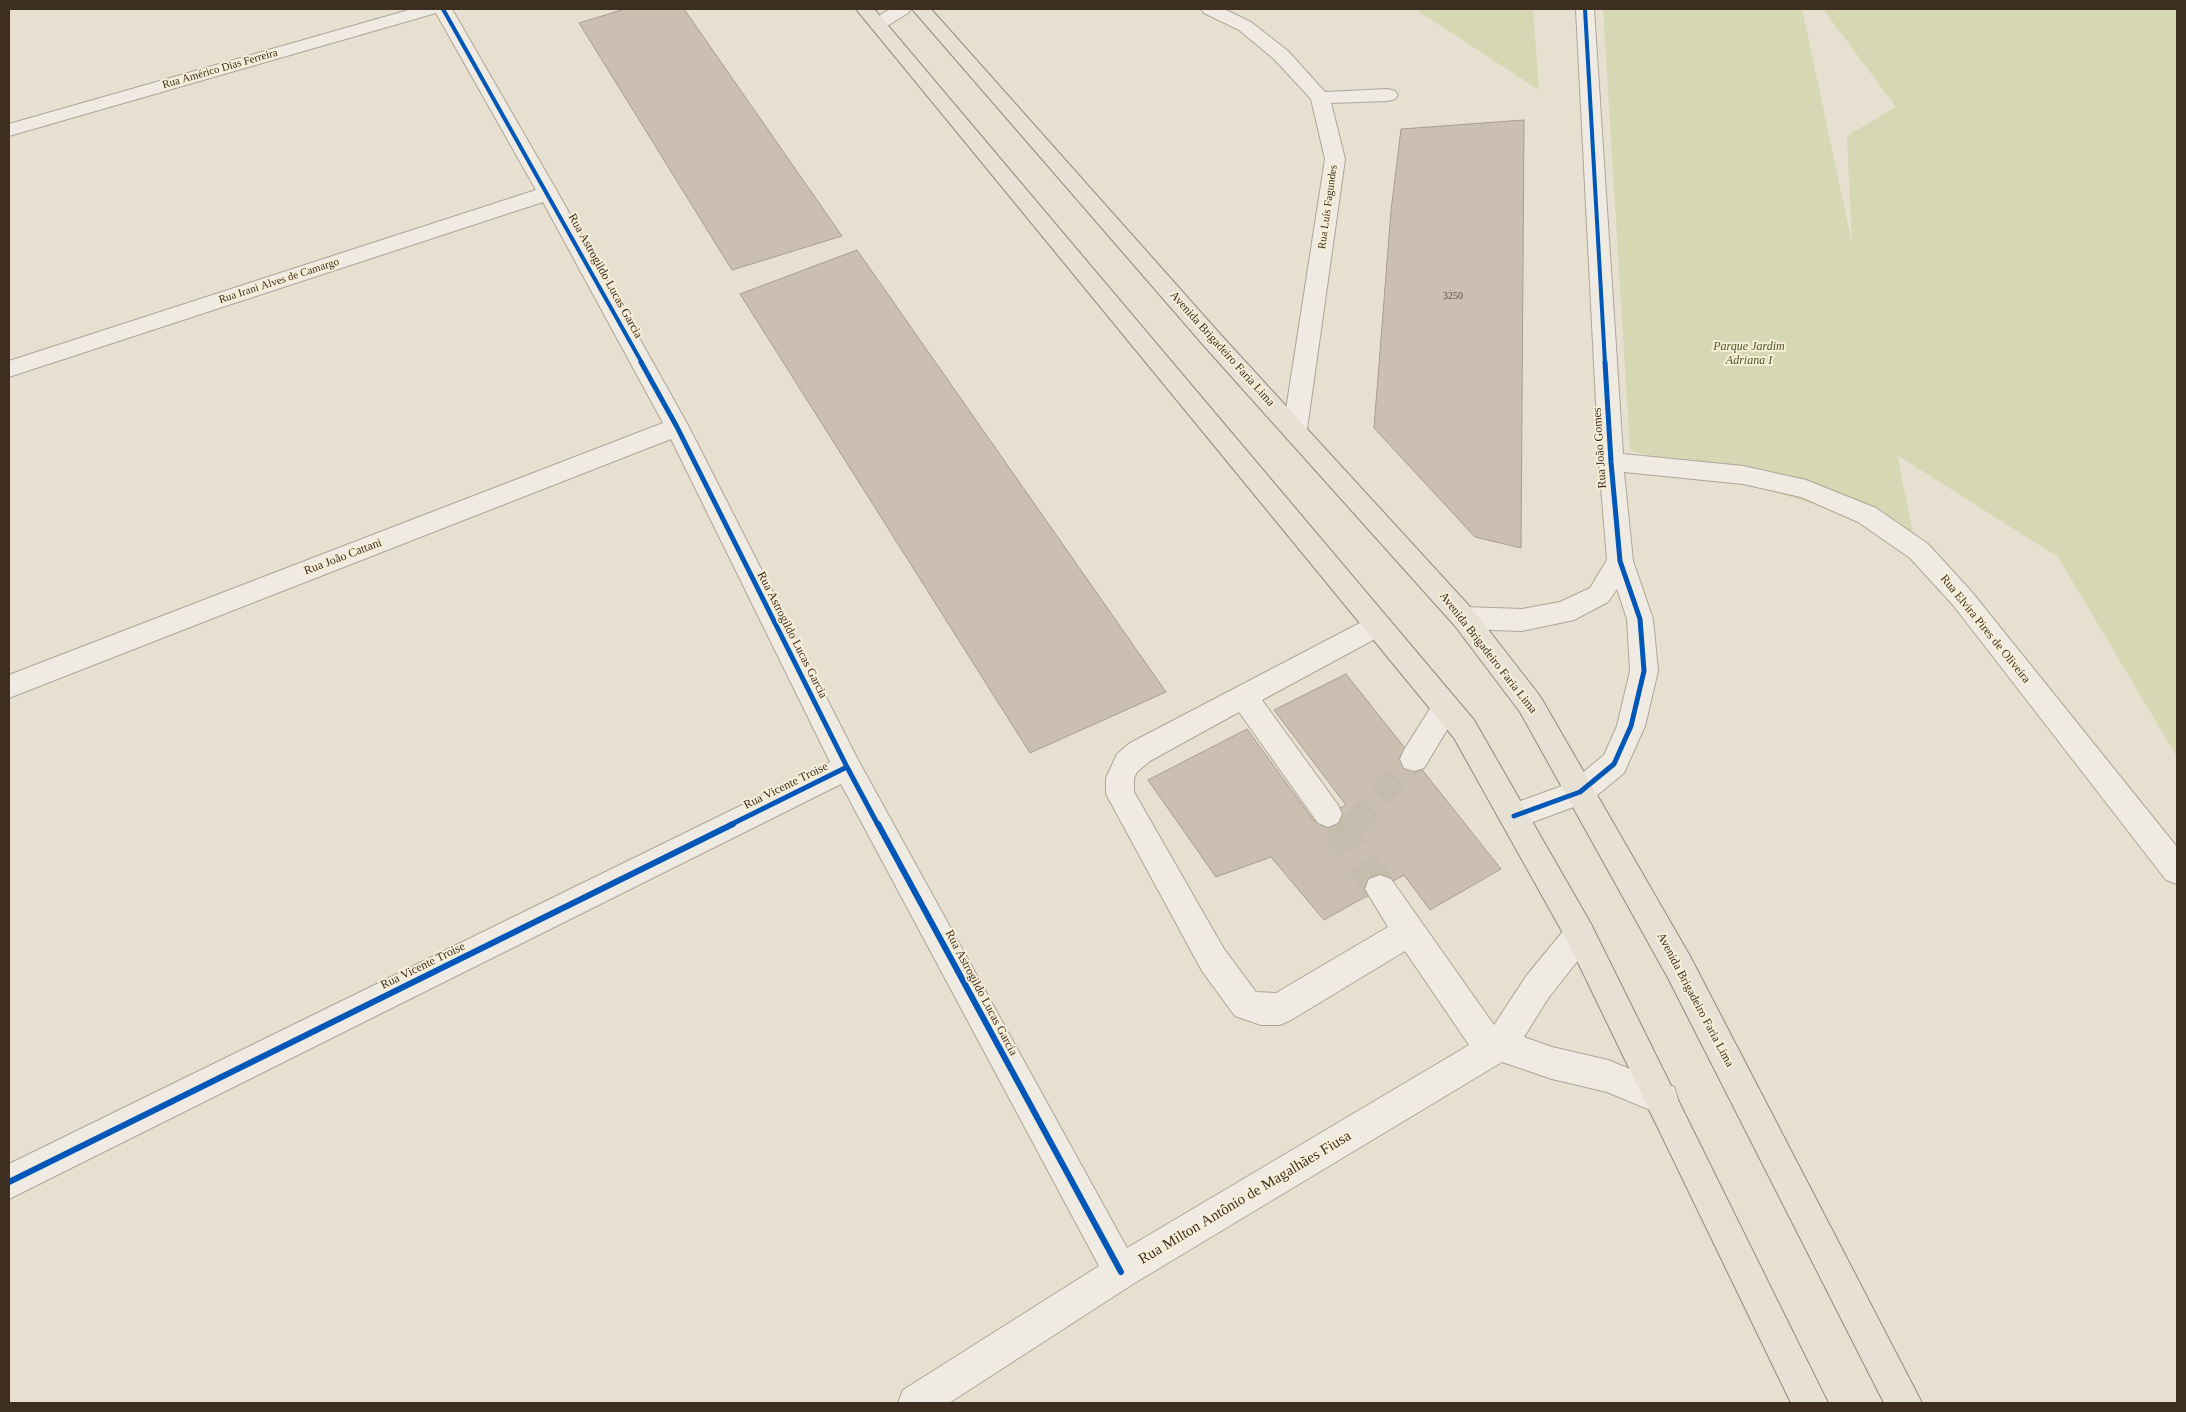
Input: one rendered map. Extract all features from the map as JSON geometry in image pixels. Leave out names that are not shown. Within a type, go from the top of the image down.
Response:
[{"type":"main road","name":"Avenida Brigadeiro Faria Lima","points":[[921,9],[1214,340],[1464,618],[1530,704],[1679,967],[1904,1403]]},
{"type":"main road","points":[[872,16],[1464,730],[1580,934],[1810,1403]]},
{"type":"street","name":"Rua Américo Dias Ferreira","points":[[9,130],[431,9]]},
{"type":"street","name":"Rua Astrogildo Lucas Garcia","points":[[443,9],[548,193],[676,426],[847,767],[1121,1272]]},
{"type":"street","points":[[872,16],[902,9]]},
{"type":"street","name":"Rua Luís Fagundes","points":[[1210,9],[1245,26],[1281,55],[1320,98],[1335,159],[1295,429]]},
{"type":"street","name":"Rua João Gomes","points":[[1514,816],[1580,792],[1614,764],[1631,726],[1644,671],[1640,619],[1620,561],[1610,462],[1585,9]]},
{"type":"street","points":[[1320,98],[1388,95]]},
{"type":"street","name":"Rua Irani Alves de Camargo","points":[[9,369],[548,193]]},
{"type":"street","name":"Rua João Cattani","points":[[9,687],[676,426]]},
{"type":"street","name":"Rua Elvira Pires de Oliveira","points":[[1610,462],[1743,475],[1806,489],[1867,515],[1918,551],[1962,598],[2177,870]]},
{"type":"street","points":[[1464,618],[1522,620],[1565,612],[1599,595],[1620,561]]},
{"type":"street","points":[[1377,625],[1140,752],[1127,763],[1120,778],[1120,794],[1212,960],[1246,1005],[1261,1009],[1280,1009],[1409,931]]},
{"type":"street","points":[[1244,697],[1328,814]]},
{"type":"street","points":[[1414,759],[1446,706]]},
{"type":"street","name":"Rua Vicente Troise","points":[[9,1182],[847,767]]},
{"type":"street","points":[[1380,889],[1496,1047],[1552,1064],[1608,1076],[1662,1100]]},
{"type":"street","name":"Rua Milton Antônio de Magalhães Fiusa","points":[[916,1403],[1121,1272],[1496,1047],[1538,986],[1580,934]]},
{"type":"green space","points":[[1415,9],[1533,9],[1539,90]]},
{"type":"green space","name":"Parque Jardim Adriana I","points":[[1603,9],[1802,9],[1852,243],[1847,136],[1896,107],[1823,9],[2177,9],[2177,757],[2058,557],[1897,455],[1913,533],[1630,450]]},
{"type":"building","points":[[625,9],[684,9],[842,236],[732,270],[579,23]]},
{"type":"building","points":[[1524,120],[1521,548],[1475,537],[1374,428],[1391,211],[1401,129]]},
{"type":"building","points":[[857,250],[1166,692],[1030,753],[740,294]]},
{"type":"building","points":[[1346,674],[1501,869],[1430,910],[1404,875],[1324,920],[1271,857],[1216,877],[1148,780],[1247,729],[1314,821],[1346,805],[1274,710]]},
{"type":"tunnel","points":[[1353,825],[1414,759]]},
{"type":"tunnel","points":[[1353,825],[1343,835],[1380,889]]},
{"type":"cycle path","points":[[443,9],[548,193],[677,427],[847,767],[1121,1272]]},
{"type":"cycle path","points":[[1514,816],[1580,792],[1614,764],[1631,726],[1644,671],[1640,619],[1620,561],[1611,462],[1585,9]]},
{"type":"cycle path","points":[[9,1182],[847,767]]}]
